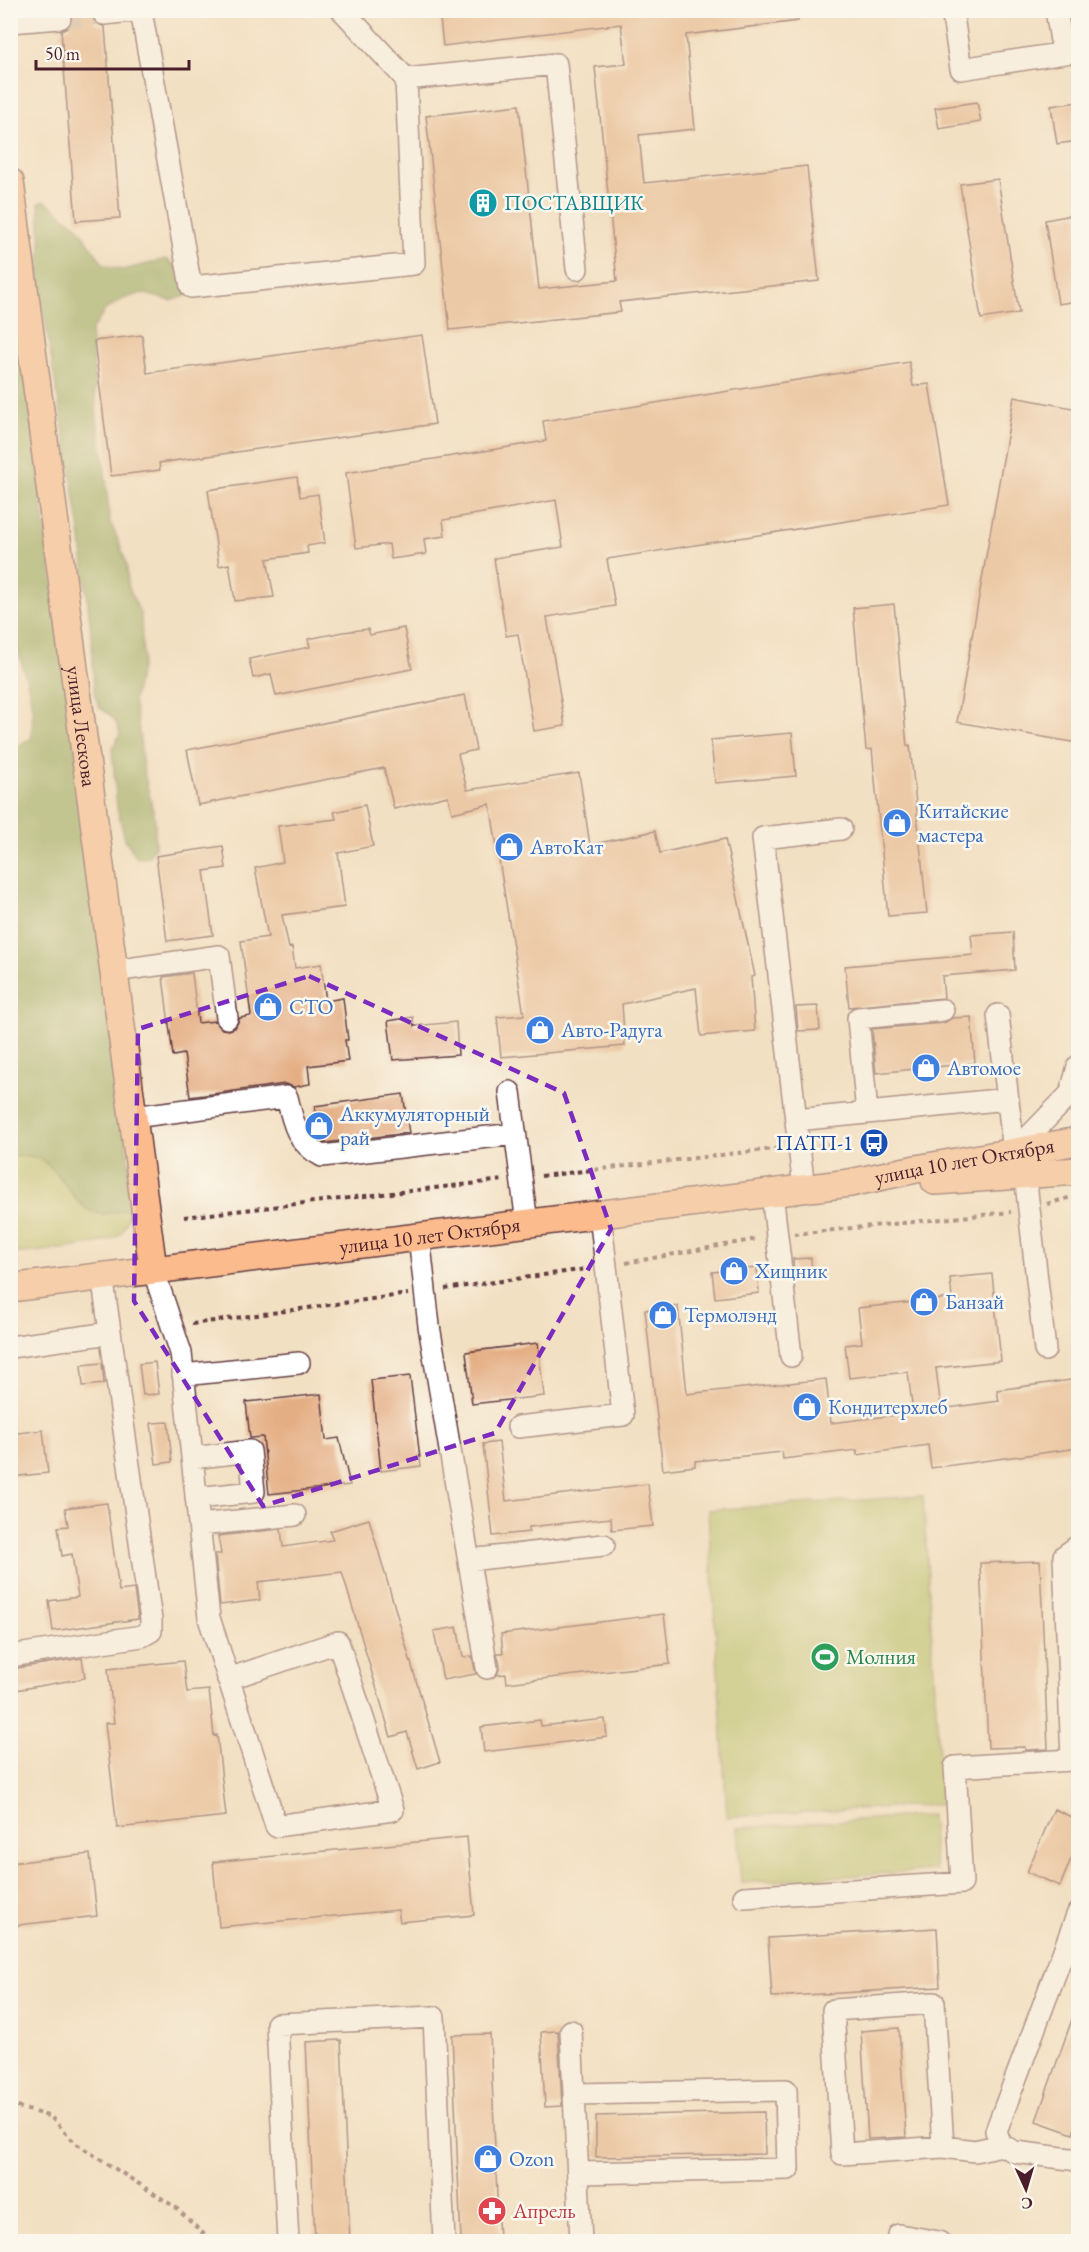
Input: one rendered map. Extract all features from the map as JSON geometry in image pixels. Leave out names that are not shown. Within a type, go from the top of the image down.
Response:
[{"type":"main road","name":"улица Лескова","points":[[10,183],[153,1269]]},
{"type":"main road","name":"улица 10 лет Октября","points":[[10,1288],[850,1183],[917,1183],[1019,1163],[1078,1141]]},
{"type":"main road","name":"улица 10 лет Октября","points":[[1019,1163],[1078,1170]]},
{"type":"street","points":[[104,14],[141,10],[191,287],[414,264],[406,79],[342,10]]},
{"type":"street","points":[[952,10],[961,69],[1071,52],[1056,10]]},
{"type":"street","points":[[10,22],[60,18]]},
{"type":"street","points":[[406,79],[556,64],[577,269]]},
{"type":"street","points":[[804,1189],[763,838],[841,829]]},
{"type":"street","points":[[114,971],[219,956],[227,1018]]},
{"type":"street","points":[[867,1113],[858,1018],[943,1010]]},
{"type":"street","points":[[998,1016],[1008,1099],[1029,1210],[1045,1350]]},
{"type":"street","points":[[1019,1163],[1075,1091],[1078,1066]]},
{"type":"street","points":[[510,1092],[527,1223]]},
{"type":"street","points":[[133,1117],[287,1097],[294,1125],[309,1149],[322,1156],[515,1134]]},
{"type":"street","points":[[796,1120],[1008,1099]]},
{"type":"street","points":[[772,1193],[791,1356]]},
{"type":"street","points":[[518,1427],[623,1415],[600,1214]]},
{"type":"street","points":[[419,1236],[429,1326],[487,1668]]},
{"type":"street","points":[[153,1269],[181,1353],[209,1618],[228,1679],[276,1826],[393,1810],[338,1642],[228,1679]]},
{"type":"street","points":[[10,1656],[142,1636],[150,1631],[151,1620],[102,1275]]},
{"type":"street","points":[[10,1347],[110,1333]]},
{"type":"street","points":[[183,1375],[299,1363]]},
{"type":"street","points":[[192,1458],[250,1451],[254,1491],[196,1498]]},
{"type":"street","points":[[199,1525],[295,1515]]},
{"type":"street","points":[[469,1560],[604,1545]]},
{"type":"street","points":[[744,1897],[962,1884],[955,1767],[1075,1761],[1064,1556],[1078,1546]]},
{"type":"street","points":[[1001,2145],[996,2131],[1078,1913]]},
{"type":"street","points":[[943,2147],[934,2003],[832,2010],[842,2154],[943,2147],[975,2151],[1001,2145],[1015,2152],[1078,2160]]},
{"type":"street","points":[[288,2241],[278,2024],[434,2017],[444,2241]]},
{"type":"street","points":[[571,2031],[581,2241]]},
{"type":"street","points":[[574,2094],[786,2090],[788,2169],[578,2173]]},
{"type":"street","points":[[898,2241],[899,2235],[939,2241]]},
{"type":"path","points":[[1029,1210],[1078,1196]]},
{"type":"path","points":[[10,2102],[18,2108],[51,2117],[75,2143],[175,2207],[212,2241]]},
{"type":"highlighted area","points":[[309,976],[564,1093],[611,1229],[495,1433],[263,1506],[134,1301],[138,1029]]},
{"type":"green space","points":[[45,201],[77,226],[104,265],[123,270],[166,259],[178,270],[183,280],[186,296],[171,301],[142,293],[123,299],[106,309],[91,331],[97,420],[110,522],[127,566],[128,586],[141,615],[143,660],[133,701],[143,768],[155,819],[155,847],[148,857],[137,858],[125,839],[117,808],[112,748],[120,734],[113,719],[100,708],[94,693],[92,642],[80,531],[38,278],[41,247],[39,203]]},
{"type":"green space","points":[[10,256],[133,1194],[130,1208],[106,1214],[92,1212],[84,1206],[45,1162],[31,1156],[11,1155],[11,749],[31,739],[32,711],[28,684],[10,630]]},
{"type":"green space","points":[[10,1156],[31,1156],[45,1162],[76,1198],[92,1212],[106,1214],[130,1208],[127,1222],[120,1234],[112,1239],[85,1246],[11,1254]]},
{"type":"green space","name":"Молния","points":[[923,1496],[942,1804],[727,1817],[708,1510]]},
{"type":"green space","points":[[931,1815],[935,1870],[741,1883],[737,1828]]},
{"type":"building","points":[[70,10],[92,10],[94,22],[105,27],[120,218],[76,221],[61,31],[72,23],[73,16]]},
{"type":"building","points":[[439,10],[798,10],[798,21],[686,35],[695,129],[639,135],[644,183],[807,166],[819,281],[619,302],[621,312],[450,330],[426,116],[519,105],[539,289],[617,281],[595,67],[626,64],[621,24],[443,46]]},
{"type":"building","points":[[977,102],[981,122],[939,129],[935,108]]},
{"type":"building","points":[[1078,102],[1078,141],[1057,144],[1051,106]]},
{"type":"building","points":[[998,179],[1019,313],[981,319],[960,184]]},
{"type":"building","points":[[1078,214],[1078,301],[1058,304],[1045,220]]},
{"type":"building","points":[[142,335],[147,373],[422,335],[435,424],[159,463],[160,470],[111,476],[94,341]]},
{"type":"building","points":[[909,362],[913,386],[929,384],[949,505],[607,559],[615,606],[547,617],[565,726],[534,731],[518,634],[506,636],[494,558],[563,547],[556,500],[443,520],[445,536],[424,539],[426,554],[391,559],[389,544],[356,548],[346,473],[546,441],[543,421]]},
{"type":"building","points":[[1014,397],[1078,409],[1078,743],[957,722]]},
{"type":"building","points":[[297,477],[300,497],[318,494],[325,543],[307,546],[308,553],[267,559],[274,597],[235,601],[229,564],[219,566],[208,490]]},
{"type":"building","points":[[894,604],[907,746],[910,745],[927,913],[888,916],[872,749],[866,750],[853,608]]},
{"type":"building","points":[[404,628],[412,669],[276,696],[271,674],[253,678],[249,659],[310,647],[308,639],[368,629],[370,635]]},
{"type":"building","points":[[465,695],[476,750],[458,754],[467,790],[579,773],[590,845],[655,831],[660,853],[725,839],[755,976],[751,977],[755,1031],[701,1036],[696,988],[622,1004],[625,1046],[501,1057],[497,1017],[524,1015],[490,804],[452,813],[448,796],[394,809],[384,768],[198,805],[187,750]]},
{"type":"building","points":[[792,733],[796,776],[715,783],[711,740]]},
{"type":"building","points":[[365,805],[373,846],[338,853],[345,907],[282,915],[289,948],[292,947],[295,968],[321,964],[326,1001],[343,998],[348,1061],[308,1066],[310,1084],[294,1087],[285,1084],[190,1097],[184,1054],[173,1056],[163,977],[192,973],[198,1023],[215,1021],[222,1029],[229,1030],[235,1028],[240,1018],[251,1016],[241,941],[268,937],[255,868],[283,862],[278,826],[336,819],[334,812]]},
{"type":"building","points":[[223,846],[226,868],[204,871],[213,935],[167,941],[156,856]]},
{"type":"building","points":[[1013,932],[1015,970],[942,976],[944,998],[849,1007],[845,966],[973,955],[971,935]]},
{"type":"building","points":[[818,1006],[820,1030],[798,1031],[796,1007]]},
{"type":"building","points":[[413,1017],[414,1026],[456,1022],[458,1055],[393,1060],[388,1021]]},
{"type":"building","points":[[971,1017],[975,1063],[876,1073],[872,1029],[944,1023],[952,1018]]},
{"type":"building","points":[[403,1094],[409,1133],[325,1143],[319,1139],[315,1106]]},
{"type":"building","points":[[811,1258],[812,1274],[794,1276],[793,1259]]},
{"type":"building","points":[[757,1268],[759,1293],[715,1298],[712,1272]]},
{"type":"building","points":[[992,1274],[1001,1361],[936,1368],[941,1409],[999,1401],[997,1390],[1078,1379],[1078,1448],[931,1468],[928,1445],[857,1455],[857,1450],[783,1459],[782,1452],[695,1461],[695,1466],[663,1470],[645,1310],[678,1306],[687,1394],[826,1379],[831,1423],[913,1413],[908,1372],[849,1378],[845,1345],[862,1343],[858,1308],[952,1298],[950,1278]]},
{"type":"building","points":[[538,1343],[544,1396],[472,1404],[466,1352]]},
{"type":"building","points":[[155,1362],[159,1394],[143,1395],[139,1364]]},
{"type":"building","points":[[102,1363],[104,1384],[83,1386],[81,1365]]},
{"type":"building","points":[[410,1376],[421,1466],[381,1471],[371,1380]]},
{"type":"building","points":[[321,1394],[326,1440],[339,1438],[350,1485],[269,1494],[263,1437],[250,1438],[246,1402]]},
{"type":"building","points":[[168,1422],[172,1462],[156,1464],[151,1423]]},
{"type":"building","points":[[43,1430],[48,1473],[10,1477],[10,1434]]},
{"type":"building","points":[[499,1442],[506,1501],[648,1484],[653,1526],[612,1530],[611,1518],[529,1527],[529,1532],[493,1536],[483,1444]]},
{"type":"building","points":[[107,1503],[119,1591],[134,1589],[138,1619],[53,1631],[49,1601],[78,1597],[72,1554],[62,1556],[58,1527],[68,1526],[65,1508]]},
{"type":"building","points":[[369,1519],[440,1762],[418,1769],[407,1732],[391,1737],[342,1572],[258,1582],[260,1600],[220,1605],[215,1554],[221,1554],[218,1536],[281,1529],[283,1547],[333,1540],[330,1531]]},
{"type":"building","points":[[1040,1561],[1048,1749],[988,1748],[980,1563]]},
{"type":"building","points":[[664,1614],[670,1664],[507,1683],[506,1674],[497,1675],[500,1666],[497,1653],[503,1653],[501,1634]]},
{"type":"building","points":[[457,1627],[463,1657],[472,1656],[476,1674],[443,1680],[434,1631]]},
{"type":"building","points":[[82,1658],[85,1678],[10,1691],[10,1669]]},
{"type":"building","points":[[183,1661],[187,1692],[209,1690],[214,1736],[217,1735],[226,1816],[117,1828],[105,1723],[114,1723],[108,1669]]},
{"type":"building","points":[[605,1719],[607,1737],[484,1752],[481,1727],[540,1720],[541,1726]]},
{"type":"building","points":[[1054,1809],[1078,1820],[1078,1842],[1060,1886],[1027,1872]]},
{"type":"building","points":[[467,1837],[474,1915],[400,1922],[398,1910],[219,1927],[213,1862]]},
{"type":"building","points":[[90,1854],[97,1916],[10,1926],[10,1863]]},
{"type":"building","points":[[937,1928],[940,1987],[772,1997],[768,1938]]},
{"type":"building","points":[[1076,2008],[1078,2008],[1078,2119],[1073,2134],[1036,2121]]},
{"type":"building","points":[[899,2028],[906,2137],[868,2139],[861,2031]]},
{"type":"building","points":[[558,2031],[562,2106],[545,2107],[541,2032]]},
{"type":"building","points":[[490,2034],[499,2241],[461,2241],[452,2035]]},
{"type":"building","points":[[341,2040],[350,2241],[315,2241],[306,2042]]},
{"type":"building","points":[[764,2112],[765,2154],[596,2157],[596,2116]]},
{"type":"tunnel","points":[[60,18],[104,14]]},
{"type":"place","name":"ПОСТАВЩИК","points":[[483,203]]},
{"type":"place","name":"Китайские мастера","points":[[897,823]]},
{"type":"place","name":"АвтоКат","points":[[509,847]]},
{"type":"place","name":"СТО","points":[[268,1007]]},
{"type":"place","name":"Авто-Радуга","points":[[540,1030]]},
{"type":"place","name":"Автомое","points":[[926,1068]]},
{"type":"place","name":"Аккумуляторный рай","points":[[319,1126]]},
{"type":"place","name":"ПАТП-1","points":[[874,1143]]},
{"type":"place","name":"Хищник","points":[[734,1271]]},
{"type":"place","name":"Банзай","points":[[924,1302]]},
{"type":"place","name":"Термолэнд","points":[[663,1315]]},
{"type":"place","name":"Кондитерхлеб","points":[[807,1407]]},
{"type":"place","name":"Молния","points":[[825,1657]]},
{"type":"place","name":"Ozon","points":[[488,2159]]},
{"type":"place","name":"Апрель","points":[[492,2211]]}]
